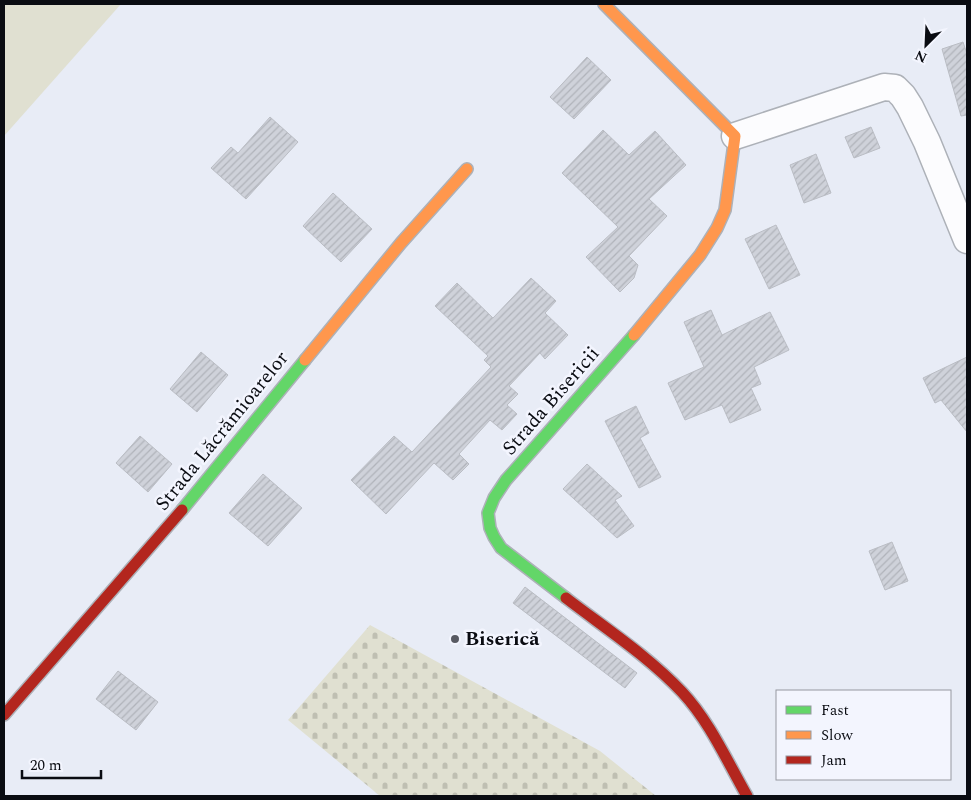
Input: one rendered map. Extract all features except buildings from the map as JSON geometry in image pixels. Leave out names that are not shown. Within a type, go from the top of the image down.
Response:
[{"type":"street","points":[[604,4],[735,136],[884,87],[894,88],[903,96],[927,142],[967,240]]},
{"type":"street","name":"Strada Bisericii","points":[[735,136],[725,210],[718,228],[700,255],[655,311],[506,480],[488,510],[487,520],[491,534],[501,548],[659,670],[683,693],[708,726],[747,796]]},
{"type":"street","name":"Strada Lăcrămioarelor","points":[[4,715],[173,521],[382,266],[466,169]]},
{"type":"green space","points":[[4,4],[121,4],[4,136]]},
{"type":"green space","points":[[370,625],[600,751],[656,796],[380,796],[288,720]]},
{"type":"traffic: fast","points":[[566,598],[501,548],[490,528],[488,513],[494,498],[506,480],[634,335]]},
{"type":"traffic: fast","points":[[182,510],[305,360]]},
{"type":"traffic: slow","points":[[604,4],[735,136],[725,210],[717,228],[700,255],[634,335]]},
{"type":"traffic: slow","points":[[305,360],[401,243],[467,169]]},
{"type":"traffic: jam","points":[[4,715],[182,510]]},
{"type":"traffic: jam","points":[[566,598],[641,654],[682,692],[710,729],[747,796]]},
{"type":"place","name":"Biserică","points":[[455,639]]}]
